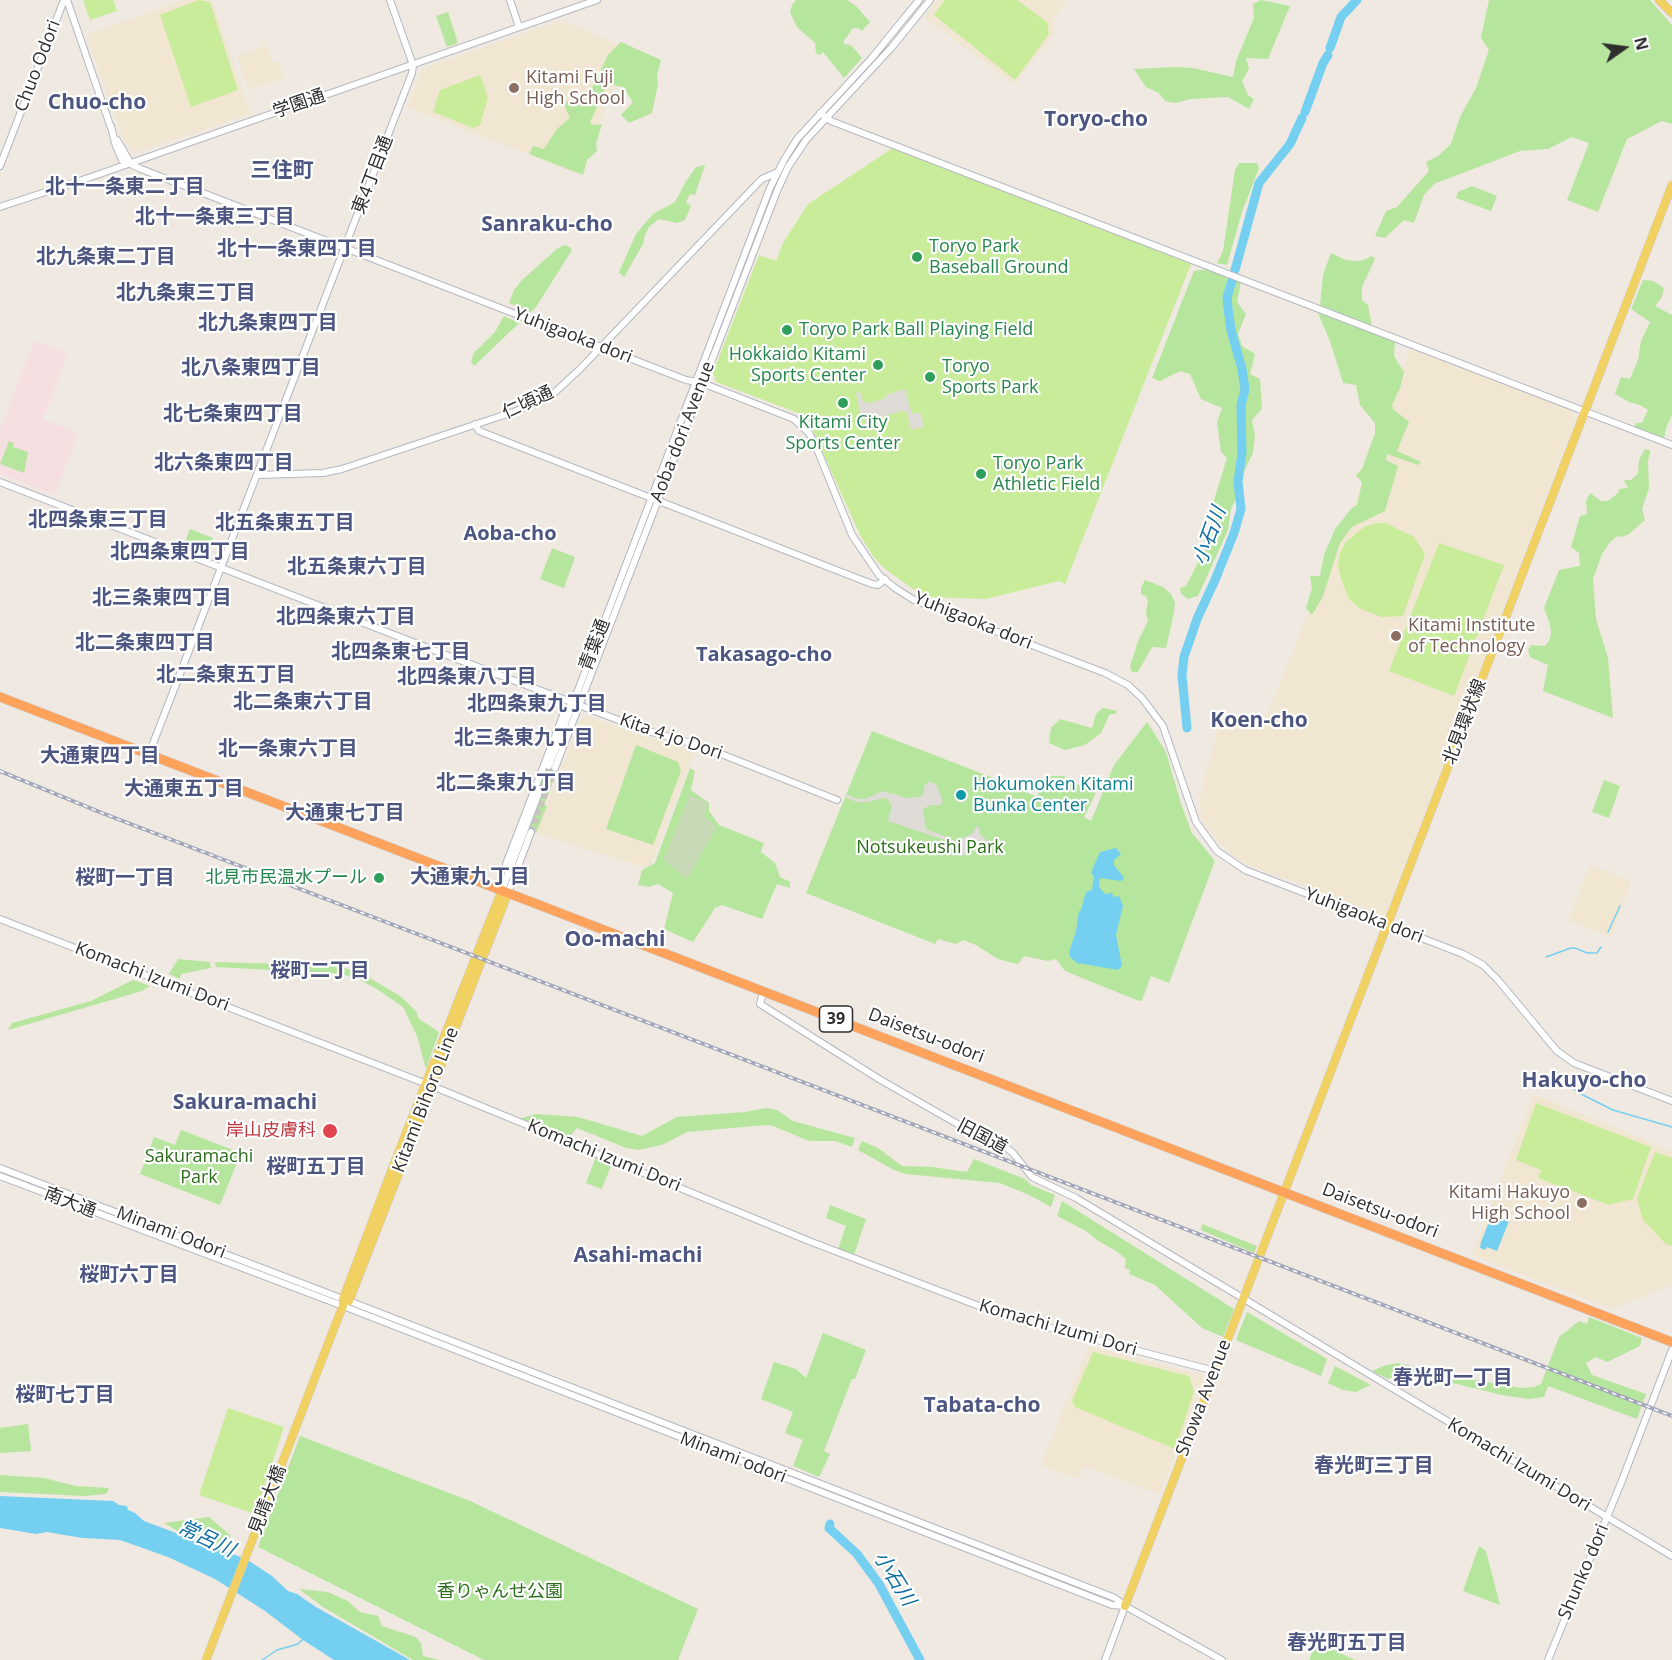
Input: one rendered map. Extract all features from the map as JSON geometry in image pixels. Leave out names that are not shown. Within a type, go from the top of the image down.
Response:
[{"type":"highway","name":"Daisetsu-odori","points":[[0,698],[1672,1342]]},
{"type":"main road","points":[[1659,0],[1672,13]]},
{"type":"main road","name":"北見環状線","points":[[1284,1191],[1672,185]]},
{"type":"main road","name":"Kitami Bihoro Line","points":[[330,1340],[505,892]]},
{"type":"main road","name":"Showa Avenue","points":[[1125,1606],[1284,1191]]},
{"type":"main road","name":"見晴大橋","points":[[206,1660],[330,1340]]},
{"type":"street","points":[[65,0],[111,126],[130,162]]},
{"type":"street","name":"Chuo Odori","points":[[0,166],[65,0]]},
{"type":"street","points":[[390,0],[413,65]]},
{"type":"street","points":[[510,0],[519,27]]},
{"type":"street","name":"学園通","points":[[0,207],[597,0]]},
{"type":"street","name":"Aoba dori Avenue","points":[[552,767],[699,383],[788,167],[822,115],[919,0]]},
{"type":"street","name":"Aoba dori Avenue","points":[[699,383],[770,188],[797,139],[892,47],[930,0]]},
{"type":"street","name":"東4丁目通","points":[[149,754],[345,249],[412,73],[413,65]]},
{"type":"street","points":[[822,115],[1672,445]]},
{"type":"street","name":"Yuhigaoka dori","points":[[130,162],[182,186],[794,419],[802,425],[817,449],[852,536],[867,559],[885,579],[914,600],[1105,673],[1128,685],[1153,710],[1163,726],[1196,822],[1217,851],[1245,870],[1464,954],[1483,965],[1551,1044],[1574,1063],[1672,1101]]},
{"type":"street","name":"仁頃通","points":[[258,475],[323,473],[342,469],[516,411],[552,395],[762,179],[788,167]]},
{"type":"street","points":[[475,424],[479,431],[872,584],[878,585],[885,579]]},
{"type":"street","name":"Kita 4 jo Dori","points":[[0,482],[576,704],[645,730],[701,746],[837,800]]},
{"type":"street","points":[[508,872],[506,864],[564,712],[576,704]]},
{"type":"street","points":[[505,892],[508,872],[540,790]]},
{"type":"street","points":[[505,892],[531,832]]},
{"type":"street","name":"Komachi Izumi Dori","points":[[0,919],[429,1085],[815,1243],[1005,1316],[1215,1371]]},
{"type":"street","name":"旧国道","points":[[763,992],[760,1004],[781,1018],[961,1126],[1003,1145],[1013,1153],[1032,1177],[1076,1198],[1242,1299]]},
{"type":"street","name":"Minami Odori","points":[[0,1168],[345,1302]]},
{"type":"street","name":"南大通","points":[[0,1176],[345,1302]]},
{"type":"street","name":"Komachi Izumi Dori","points":[[1242,1299],[1672,1556]]},
{"type":"street","name":"Minami odori","points":[[345,1302],[1112,1605],[1125,1606],[1222,1660]]},
{"type":"street","name":"Shunko dori","points":[[1548,1660],[1672,1350]]},
{"type":"street","points":[[1105,1660],[1125,1606]]},
{"type":"shaded area","points":[[184,0],[212,0],[251,114],[134,153],[125,143],[86,35]]},
{"type":"shaded area","points":[[938,0],[1068,0],[1052,22],[1055,33],[1014,84],[925,18]]},
{"type":"shaded area","name":"Kitami Fuji High School","points":[[561,20],[629,49],[579,174],[407,107],[422,69]]},
{"type":"shaded area","points":[[267,45],[273,63],[279,61],[284,78],[249,90],[237,56]]},
{"type":"shaded area","points":[[34,341],[68,353],[43,419],[78,433],[55,495],[0,474],[0,431]]},
{"type":"shaded area","name":"Kitami Institute of Technology","points":[[1411,346],[1570,408],[1575,420],[1386,914],[1380,915],[1249,865],[1234,856],[1217,841],[1201,818],[1200,797],[1221,716],[1261,730],[1319,586],[1354,508],[1368,462]]},
{"type":"shaded area","points":[[905,389],[912,414],[920,412],[924,427],[911,430],[907,413],[902,411],[877,418],[875,427],[865,430],[866,417],[864,414],[861,415],[856,393],[860,392],[863,402],[871,403]]},
{"type":"shaded area","points":[[587,716],[695,751],[649,869],[536,833],[581,719]]},
{"type":"shaded area","points":[[930,782],[936,784],[943,802],[940,805],[931,805],[923,809],[926,829],[956,841],[972,834],[976,827],[979,827],[980,834],[988,842],[987,845],[959,857],[954,843],[888,821],[892,806],[888,799],[857,802],[845,797],[846,794],[857,799],[865,799],[883,791],[905,798],[919,797],[923,795],[925,784]]},
{"type":"shaded area","points":[[1590,865],[1631,881],[1611,937],[1568,921]]},
{"type":"shaded area","name":"Kitami Hakuyo High School","points":[[1533,1094],[1672,1151],[1672,1285],[1613,1309],[1472,1255]]},
{"type":"shaded area","points":[[1089,1346],[1201,1375],[1203,1382],[1160,1494],[1083,1466],[1078,1479],[1041,1465]]},
{"type":"green space","points":[[83,0],[113,0],[117,11],[90,20]]},
{"type":"green space","points":[[199,0],[210,2],[238,90],[191,107],[160,15]]},
{"type":"green space","points":[[796,0],[847,0],[856,6],[870,22],[862,31],[853,28],[843,42],[851,45],[862,58],[844,78],[823,52],[820,55],[816,53],[815,43],[797,27],[790,12]]},
{"type":"green space","points":[[945,0],[1017,0],[1047,22],[1049,34],[1015,80],[934,15]]},
{"type":"green space","points":[[1261,0],[1290,6],[1268,59],[1246,58],[1249,69],[1242,81],[1248,95],[1254,99],[1249,109],[1228,97],[1191,99],[1174,103],[1165,101],[1159,93],[1146,87],[1134,69],[1193,68],[1233,77],[1236,61],[1254,18],[1253,4]]},
{"type":"green space","points":[[1489,0],[1650,0],[1672,25],[1672,124],[1662,121],[1627,139],[1598,212],[1567,200],[1589,143],[1572,137],[1548,149],[1520,151],[1434,184],[1424,195],[1414,223],[1404,220],[1385,238],[1375,236],[1386,211],[1397,207],[1429,171],[1426,162],[1438,156],[1451,144],[1460,117],[1476,88],[1489,50],[1481,38]]},
{"type":"green space","points":[[448,12],[458,43],[447,47],[436,16]]},
{"type":"green space","points":[[621,42],[661,60],[652,113],[629,123],[621,115],[633,102],[623,87],[608,84],[590,122],[593,125],[602,124],[596,144],[597,151],[587,160],[583,175],[529,154],[533,146],[544,149],[557,129],[570,118],[564,105],[568,100],[583,107],[608,55]]},
{"type":"green space","points":[[480,75],[488,98],[480,125],[473,128],[433,112],[440,90]]},
{"type":"green space","name":"Toryo Sports Park","points":[[893,148],[1191,264],[1065,584],[1059,581],[986,599],[927,597],[913,589],[884,568],[861,537],[810,424],[798,413],[716,382],[713,373],[759,255],[776,261],[783,243],[808,204]]},
{"type":"green space","points":[[1239,163],[1257,163],[1259,168],[1242,212],[1227,265],[1217,263],[1223,251],[1235,170]]},
{"type":"green space","points":[[705,165],[695,195],[690,194],[686,202],[691,206],[685,220],[677,223],[659,219],[649,227],[643,244],[624,277],[619,272],[636,234],[653,214],[675,202],[696,167]]},
{"type":"green space","points":[[1472,186],[1497,196],[1491,211],[1456,198],[1458,192]]},
{"type":"green space","points":[[565,245],[572,250],[536,307],[474,366],[471,361],[474,353],[495,332],[504,316],[517,322],[527,311],[509,303],[514,290],[558,248]]},
{"type":"green space","points":[[1331,253],[1346,260],[1364,260],[1372,256],[1375,259],[1362,287],[1362,300],[1368,305],[1372,326],[1320,305],[1323,275]]},
{"type":"green space","points":[[1208,269],[1241,282],[1237,302],[1246,314],[1238,334],[1242,346],[1255,354],[1250,374],[1260,379],[1262,409],[1252,420],[1255,436],[1253,453],[1241,478],[1238,494],[1231,509],[1228,530],[1198,596],[1188,599],[1181,594],[1180,588],[1186,586],[1216,527],[1212,514],[1214,500],[1227,458],[1221,452],[1217,422],[1222,408],[1201,399],[1190,374],[1180,371],[1160,381],[1152,378],[1194,271]]},
{"type":"green space","points":[[1643,280],[1653,281],[1664,288],[1662,297],[1655,306],[1672,315],[1672,415],[1664,438],[1635,427],[1635,423],[1642,423],[1648,410],[1615,394],[1621,377],[1630,379],[1638,360],[1641,341],[1650,322],[1631,309]]},
{"type":"green space","points":[[1318,313],[1395,341],[1394,356],[1404,372],[1392,405],[1393,409],[1409,422],[1397,451],[1421,462],[1418,465],[1387,454],[1386,460],[1398,466],[1385,511],[1352,527],[1340,543],[1323,596],[1312,615],[1306,608],[1312,588],[1310,576],[1320,576],[1324,555],[1335,529],[1357,505],[1362,483],[1356,475],[1362,469],[1375,433],[1375,423],[1360,405],[1356,385],[1343,383],[1330,341]]},
{"type":"green space","points":[[9,441],[14,443],[13,447],[28,452],[24,473],[0,464]]},
{"type":"green space","points":[[1645,449],[1650,450],[1650,453],[1649,488],[1642,509],[1645,520],[1629,534],[1622,537],[1617,536],[1611,541],[1602,554],[1593,579],[1596,619],[1608,658],[1613,718],[1543,691],[1548,665],[1530,657],[1528,650],[1531,645],[1545,646],[1549,641],[1550,624],[1544,608],[1559,570],[1580,566],[1579,553],[1571,547],[1580,516],[1587,514],[1586,501],[1590,493],[1601,501],[1608,501],[1618,493],[1619,489],[1628,488],[1624,480],[1631,480],[1638,474],[1639,460]]},
{"type":"green space","points":[[1385,523],[1414,537],[1425,554],[1403,616],[1381,617],[1359,608],[1349,599],[1341,578],[1338,566],[1340,553],[1346,542],[1364,527]]},
{"type":"green space","points":[[190,529],[213,538],[206,556],[183,547]]},
{"type":"green space","points":[[1439,543],[1504,565],[1454,696],[1389,671]]},
{"type":"green space","points":[[552,548],[575,557],[564,588],[540,579]]},
{"type":"green space","points":[[1145,580],[1163,587],[1171,594],[1175,603],[1174,613],[1166,648],[1152,647],[1138,672],[1132,672],[1130,667],[1138,641],[1148,621],[1146,612],[1148,602],[1146,596],[1141,594]]},
{"type":"green space","points":[[1103,708],[1117,711],[1116,714],[1110,714],[1101,733],[1085,745],[1065,750],[1049,743],[1051,728],[1060,719],[1092,728],[1096,714]]},
{"type":"green space","name":"Notsukeushi Park","points":[[1147,722],[1166,752],[1192,833],[1215,861],[1169,983],[1151,976],[1142,1000],[1139,1001],[1065,971],[1056,959],[1048,961],[1024,956],[1018,964],[998,959],[976,945],[963,940],[956,944],[938,939],[935,944],[806,893],[872,731],[1037,797],[1046,776],[1064,776],[1096,793],[1084,817],[1091,821],[1114,765]]},
{"type":"green space","points":[[636,745],[678,762],[681,771],[653,845],[606,829]]},
{"type":"green space","points":[[547,765],[558,769],[536,833],[527,830]]},
{"type":"green space","points":[[690,768],[695,771],[691,790],[709,803],[709,811],[719,825],[764,843],[761,852],[775,863],[780,877],[790,882],[790,888],[777,884],[762,919],[722,905],[715,908],[693,942],[664,929],[673,893],[658,884],[649,887],[638,885],[642,870],[655,863]]},
{"type":"green space","points":[[1604,780],[1620,786],[1609,818],[1592,812]]},
{"type":"green space","points":[[690,795],[708,803],[704,816],[717,827],[687,879],[664,860]]},
{"type":"green space","points":[[178,959],[210,962],[211,968],[181,974],[180,979],[169,974]]},
{"type":"green space","points":[[215,962],[314,965],[345,968],[363,974],[400,996],[416,1011],[419,1019],[439,1032],[426,1069],[417,1036],[403,1007],[360,980],[342,974],[216,967]]},
{"type":"green space","points":[[133,980],[150,986],[142,991],[8,1030],[12,1023],[91,1001]]},
{"type":"green space","points":[[1536,1103],[1651,1147],[1633,1199],[1609,1205],[1538,1178],[1541,1170],[1516,1160]]},
{"type":"green space","points":[[766,1108],[777,1110],[793,1121],[855,1138],[852,1147],[835,1141],[809,1141],[766,1125],[687,1132],[662,1145],[638,1150],[626,1148],[577,1128],[568,1138],[518,1119],[536,1114],[578,1117],[642,1136],[677,1117],[745,1112]]},
{"type":"green space","name":"Sakuramachi Park","points":[[181,1130],[241,1153],[220,1205],[140,1174],[154,1137],[175,1145]]},
{"type":"green space","points":[[862,1141],[878,1148],[902,1166],[967,1172],[974,1159],[1025,1179],[1031,1185],[1055,1195],[1051,1207],[1000,1183],[906,1174],[858,1150]]},
{"type":"green space","points":[[1655,1152],[1672,1158],[1672,1246],[1666,1244],[1643,1220],[1637,1198]]},
{"type":"green space","points":[[596,1157],[612,1163],[602,1189],[586,1183]]},
{"type":"green space","points":[[1062,1201],[1234,1309],[1223,1337],[1202,1328],[1155,1285],[1129,1274],[1130,1270],[1125,1268],[1126,1259],[1116,1251],[1086,1231],[1057,1216]]},
{"type":"green space","points":[[830,1205],[866,1219],[853,1258],[837,1252],[846,1226],[826,1218]]},
{"type":"green space","points":[[1202,1224],[1257,1246],[1254,1253],[1201,1230]]},
{"type":"green space","points":[[1247,1312],[1327,1359],[1321,1376],[1236,1340]]},
{"type":"green space","points":[[1589,1317],[1642,1338],[1640,1346],[1607,1362],[1596,1357],[1586,1363],[1592,1375],[1646,1394],[1637,1419],[1548,1386],[1544,1397],[1529,1399],[1502,1395],[1428,1377],[1404,1374],[1388,1379],[1372,1371],[1398,1363],[1521,1388],[1534,1387],[1541,1384],[1559,1337],[1579,1321],[1587,1324]]},
{"type":"green space","points":[[823,1333],[866,1350],[824,1451],[830,1454],[819,1477],[793,1466],[803,1440],[785,1433],[793,1412],[761,1399],[774,1362],[796,1369],[806,1378]]},
{"type":"green space","points":[[1093,1352],[1189,1376],[1194,1391],[1175,1449],[1075,1407],[1072,1401]]},
{"type":"green space","points":[[1335,1366],[1371,1385],[1356,1392],[1343,1390],[1328,1383]]},
{"type":"green space","points":[[228,1408],[284,1427],[255,1514],[199,1495]]},
{"type":"green space","points":[[28,1424],[31,1451],[0,1453],[0,1428]]},
{"type":"green space","name":"香りゃんせ公園","points":[[300,1436],[470,1501],[698,1609],[678,1660],[484,1660],[258,1547]]},
{"type":"green space","points":[[0,1475],[44,1478],[76,1486],[109,1488],[106,1494],[85,1496],[0,1492]]},
{"type":"green space","points":[[209,1517],[230,1535],[233,1550],[186,1536],[164,1523]]},
{"type":"green space","points":[[1479,1546],[1486,1551],[1500,1605],[1463,1591]]},
{"type":"green space","points":[[299,1589],[328,1592],[348,1601],[360,1612],[378,1616],[382,1626],[416,1637],[421,1644],[423,1656],[439,1660],[413,1660],[323,1607]]},
{"type":"green space","points":[[1317,1642],[1355,1660],[1309,1660]]},
{"type":"water","points":[[1116,848],[1121,854],[1114,860],[1114,865],[1124,878],[1121,881],[1100,878],[1099,887],[1105,894],[1111,892],[1114,897],[1119,896],[1123,906],[1116,935],[1122,966],[1118,970],[1077,963],[1070,957],[1069,952],[1086,892],[1092,890],[1094,876],[1091,873],[1100,852]]},
{"type":"water","points":[[1492,1214],[1509,1221],[1497,1251],[1487,1247],[1485,1250],[1480,1248]]},
{"type":"water","points":[[0,1496],[113,1501],[127,1506],[128,1510],[144,1521],[246,1559],[272,1576],[288,1591],[297,1594],[410,1660],[334,1660],[215,1579],[168,1557],[120,1540],[82,1538],[47,1532],[36,1534],[0,1528]]},
{"type":"waterway","name":"小石川","points":[[1330,48],[1341,17],[1357,0]]},
{"type":"waterway","name":"小石川","points":[[1305,112],[1328,55]]},
{"type":"waterway","name":"小石川","points":[[1235,270],[1259,183],[1290,144],[1302,118]]},
{"type":"waterway","name":"小石川","points":[[1187,728],[1182,675],[1184,657],[1197,619],[1234,533],[1241,509],[1238,482],[1242,453],[1241,406],[1245,389],[1228,308],[1227,297],[1232,281]]},
{"type":"waterway","points":[[1608,932],[1620,906]]},
{"type":"waterway","points":[[1546,957],[1571,948],[1587,953],[1597,953],[1601,947]]},
{"type":"waterway","name":"小石川","points":[[1557,1073],[1577,1092],[1613,1110],[1672,1127]]},
{"type":"waterway","name":"小石川","points":[[830,1524],[829,1528],[857,1554],[879,1584],[920,1660]]},
{"type":"waterway","points":[[262,1660],[277,1650],[298,1644],[303,1639]]},
{"type":"tunnel","points":[[540,790],[549,766]]},
{"type":"tunnel","points":[[531,832],[555,768]]},
{"type":"railway","points":[[0,771],[102,813],[1672,1416]]},
{"type":"place","name":"Kitami Fuji High School","points":[[514,88]]},
{"type":"place","name":"Toryo Park Baseball Ground","points":[[917,257]]},
{"type":"place","name":"Toryo Park Ball Playing Field","points":[[787,330]]},
{"type":"place","name":"Hokkaido Kitami Sports Center","points":[[878,365]]},
{"type":"place","name":"Toryo Sports Park","points":[[930,377]]},
{"type":"place","name":"Kitami City Sports Center","points":[[843,403]]},
{"type":"place","name":"Toryo Park Athletic Field","points":[[981,474]]},
{"type":"place","name":"Kitami Institute of Technology","points":[[1396,636]]},
{"type":"place","name":"Hokumoken Kitami Bunka Center","points":[[961,795]]},
{"type":"place","name":"北見市民温水プール","points":[[379,878]]},
{"type":"place","name":"岸山皮膚科","points":[[330,1131]]},
{"type":"place","name":"Kitami Hakuyo High School","points":[[1582,1203]]},
{"type":"district","name":"Chuo-cho","points":[[97,103]]},
{"type":"district","name":"Toryo-cho","points":[[1096,120]]},
{"type":"district","name":"三住町","points":[[282,171]]},
{"type":"district","name":"北十一条東二丁目","points":[[125,187]]},
{"type":"district","name":"北十一条東三丁目","points":[[215,217]]},
{"type":"district","name":"Sanraku-cho","points":[[547,225]]},
{"type":"district","name":"北十一条東四丁目","points":[[297,249]]},
{"type":"district","name":"北九条東二丁目","points":[[106,257]]},
{"type":"district","name":"北九条東三丁目","points":[[186,293]]},
{"type":"district","name":"北九条東四丁目","points":[[268,323]]},
{"type":"district","name":"北八条東四丁目","points":[[251,368]]},
{"type":"district","name":"北七条東四丁目","points":[[233,414]]},
{"type":"district","name":"北六条東四丁目","points":[[224,463]]},
{"type":"district","name":"北四条東三丁目","points":[[98,520]]},
{"type":"district","name":"北五条東五丁目","points":[[285,523]]},
{"type":"district","name":"Aoba-cho","points":[[510,534]]},
{"type":"district","name":"北四条東四丁目","points":[[180,552]]},
{"type":"district","name":"北五条東六丁目","points":[[357,567]]},
{"type":"district","name":"北三条東四丁目","points":[[162,598]]},
{"type":"district","name":"北四条東六丁目","points":[[346,617]]},
{"type":"district","name":"北二条東四丁目","points":[[145,643]]},
{"type":"district","name":"北四条東七丁目","points":[[401,652]]},
{"type":"district","name":"Takasago-cho","points":[[764,655]]},
{"type":"district","name":"北二条東五丁目","points":[[226,675]]},
{"type":"district","name":"北四条東八丁目","points":[[467,677]]},
{"type":"district","name":"北二条東六丁目","points":[[303,702]]},
{"type":"district","name":"北四条東九丁目","points":[[537,704]]},
{"type":"district","name":"Koen-cho","points":[[1259,721]]},
{"type":"district","name":"北三条東九丁目","points":[[524,738]]},
{"type":"district","name":"北一条東六丁目","points":[[288,749]]},
{"type":"district","name":"大通東四丁目","points":[[100,756]]},
{"type":"district","name":"北二条東九丁目","points":[[506,783]]},
{"type":"district","name":"大通東五丁目","points":[[184,789]]},
{"type":"district","name":"大通東七丁目","points":[[345,813]]},
{"type":"district","name":"大通東九丁目","points":[[470,877]]},
{"type":"district","name":"桜町一丁目","points":[[125,878]]},
{"type":"district","name":"Oo-machi","points":[[615,940]]},
{"type":"district","name":"桜町二丁目","points":[[320,971]]},
{"type":"district","name":"Hakuyo-cho","points":[[1584,1081]]},
{"type":"district","name":"Sakura-machi","points":[[245,1103]]},
{"type":"district","name":"桜町五丁目","points":[[316,1167]]},
{"type":"district","name":"Asahi-machi","points":[[638,1256]]},
{"type":"district","name":"桜町六丁目","points":[[129,1275]]},
{"type":"district","name":"春光町一丁目","points":[[1453,1378]]},
{"type":"district","name":"桜町七丁目","points":[[65,1395]]},
{"type":"district","name":"Tabata-cho","points":[[982,1406]]},
{"type":"district","name":"春光町三丁目","points":[[1374,1466]]},
{"type":"district","name":"春光町五丁目","points":[[1347,1643]]},
{"type":"water label","name":"常呂川","points":[[206,1539]]}]
